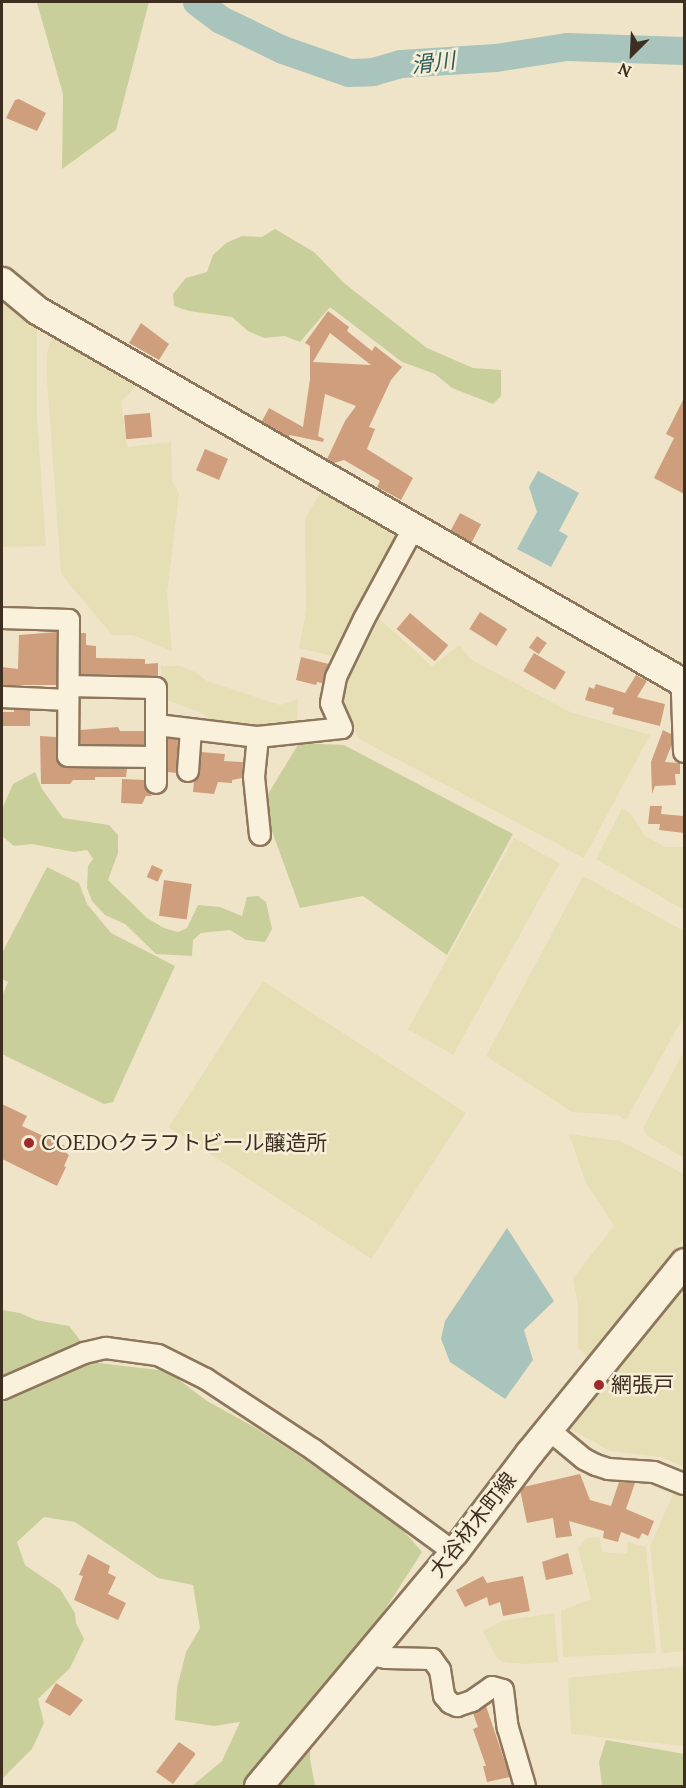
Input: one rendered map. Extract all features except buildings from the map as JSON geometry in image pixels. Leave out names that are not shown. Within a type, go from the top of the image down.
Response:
[{"type":"street","points":[[2,281],[37,310],[684,682]]},
{"type":"street","points":[[157,726],[258,737],[342,728],[331,703],[336,677],[364,619],[414,527]]},
{"type":"street","points":[[2,618],[69,620],[68,756],[155,757]]},
{"type":"street","points":[[2,697],[156,688],[156,783]]},
{"type":"street","points":[[684,690],[682,694],[684,752]]},
{"type":"street","points":[[188,771],[191,730]]},
{"type":"street","points":[[258,737],[254,777],[260,836]]},
{"type":"street","name":"大谷材木町線","points":[[258,1786],[454,1552],[684,1262]]},
{"type":"street","points":[[2,1389],[84,1353],[106,1348],[158,1355],[206,1379],[314,1450],[454,1552]]},
{"type":"street","points":[[549,1430],[584,1459],[596,1465],[654,1472],[684,1484]]},
{"type":"street","points":[[367,1654],[386,1658],[432,1659],[440,1670],[444,1696],[450,1703],[457,1706],[472,1701],[492,1687],[503,1690],[508,1728],[525,1786]]},
{"type":"shaded area","points":[[2,297],[37,325],[37,417],[46,546],[3,547]]},
{"type":"shaded area","points":[[52,335],[139,384],[121,401],[127,447],[171,442],[172,480],[179,494],[167,594],[172,651],[133,635],[112,635],[61,574],[47,379],[47,354]]},
{"type":"shaded area","points":[[322,490],[402,534],[336,657],[299,648],[306,611],[305,518]]},
{"type":"shaded area","points":[[375,615],[432,666],[460,645],[470,659],[570,712],[650,735],[584,858],[359,739],[342,702],[346,679]]},
{"type":"shaded area","points":[[161,666],[180,666],[195,672],[207,681],[280,705],[298,699],[297,726],[258,731],[217,726],[204,714],[162,698]]},
{"type":"shaded area","points":[[622,808],[632,815],[645,836],[666,847],[684,847],[684,910],[596,859]]},
{"type":"shaded area","points":[[514,838],[559,863],[453,1055],[408,1030]]},
{"type":"shaded area","points":[[583,876],[684,931],[684,1016],[626,1120],[618,1115],[572,1112],[486,1056]]},
{"type":"shaded area","points":[[263,981],[466,1113],[371,1259],[168,1127]]},
{"type":"shaded area","points":[[684,1051],[684,1158],[646,1135],[643,1128]]},
{"type":"shaded area","points":[[569,1134],[620,1141],[684,1174],[684,1239],[588,1358],[578,1347],[578,1306],[573,1278],[614,1226],[586,1183]]},
{"type":"shaded area","points":[[684,1281],[684,1467],[661,1457],[610,1451],[567,1427]]},
{"type":"shaded area","points":[[676,1488],[684,1493],[684,1651],[662,1653],[650,1546]]},
{"type":"shaded area","points":[[600,1537],[602,1552],[627,1554],[628,1542],[646,1547],[656,1653],[563,1657],[561,1611],[591,1599],[578,1548],[586,1538]]},
{"type":"shaded area","points":[[554,1613],[558,1662],[527,1664],[503,1662],[497,1658],[483,1631],[502,1621]]},
{"type":"shaded area","points":[[684,1666],[684,1746],[571,1734],[568,1678]]},
{"type":"green space","points":[[32,2],[149,2],[116,130],[62,169],[63,94],[37,3]]},
{"type":"green space","points":[[275,229],[314,252],[344,283],[427,348],[473,368],[501,370],[501,396],[493,404],[452,388],[435,374],[402,362],[330,307],[300,342],[285,336],[264,338],[248,331],[232,317],[189,311],[174,306],[173,294],[186,278],[207,272],[213,255],[226,243],[242,236],[262,237]]},
{"type":"green space","points":[[299,743],[344,745],[513,834],[447,955],[363,896],[300,908],[262,804]]},
{"type":"green space","points":[[35,772],[42,789],[63,818],[109,825],[118,835],[118,853],[108,880],[147,918],[164,928],[178,932],[187,928],[198,905],[220,907],[242,916],[247,897],[258,896],[266,902],[272,929],[265,942],[246,940],[230,930],[201,933],[193,940],[192,956],[156,954],[125,924],[105,915],[92,901],[87,888],[88,866],[93,859],[87,850],[74,852],[32,844],[14,846],[2,836],[2,809],[13,784]]},
{"type":"green space","points":[[47,867],[79,883],[87,904],[111,933],[175,966],[113,1102],[104,1104],[2,1054],[2,996],[8,982],[2,979],[2,953]]},
{"type":"green space","points":[[2,1310],[20,1313],[36,1320],[69,1326],[98,1363],[167,1371],[207,1401],[256,1428],[390,1515],[422,1552],[377,1622],[311,1712],[310,1759],[315,1786],[192,1786],[222,1761],[240,1722],[214,1726],[175,1720],[177,1688],[186,1652],[200,1628],[193,1585],[158,1578],[75,1522],[44,1517],[17,1542],[25,1565],[60,1589],[75,1613],[76,1623],[84,1639],[70,1668],[38,1699],[44,1723],[32,1749],[2,1779]]},
{"type":"green space","points":[[606,1740],[684,1754],[684,1786],[602,1786],[599,1762]]},
{"type":"water","points":[[538,471],[579,493],[559,531],[568,536],[551,567],[517,549],[537,512],[529,487]]},
{"type":"water","points":[[507,1228],[554,1301],[524,1330],[533,1360],[505,1399],[450,1362],[441,1339],[445,1321]]},
{"type":"waterway","name":"滑川","points":[[197,2],[221,20],[283,50],[349,73],[373,72],[401,64],[496,58],[567,47],[684,51]]},
{"type":"place","name":"COEDOクラフトビール醸造所","points":[[29,1143]]},
{"type":"place","name":"網張戸","points":[[599,1385]]}]
